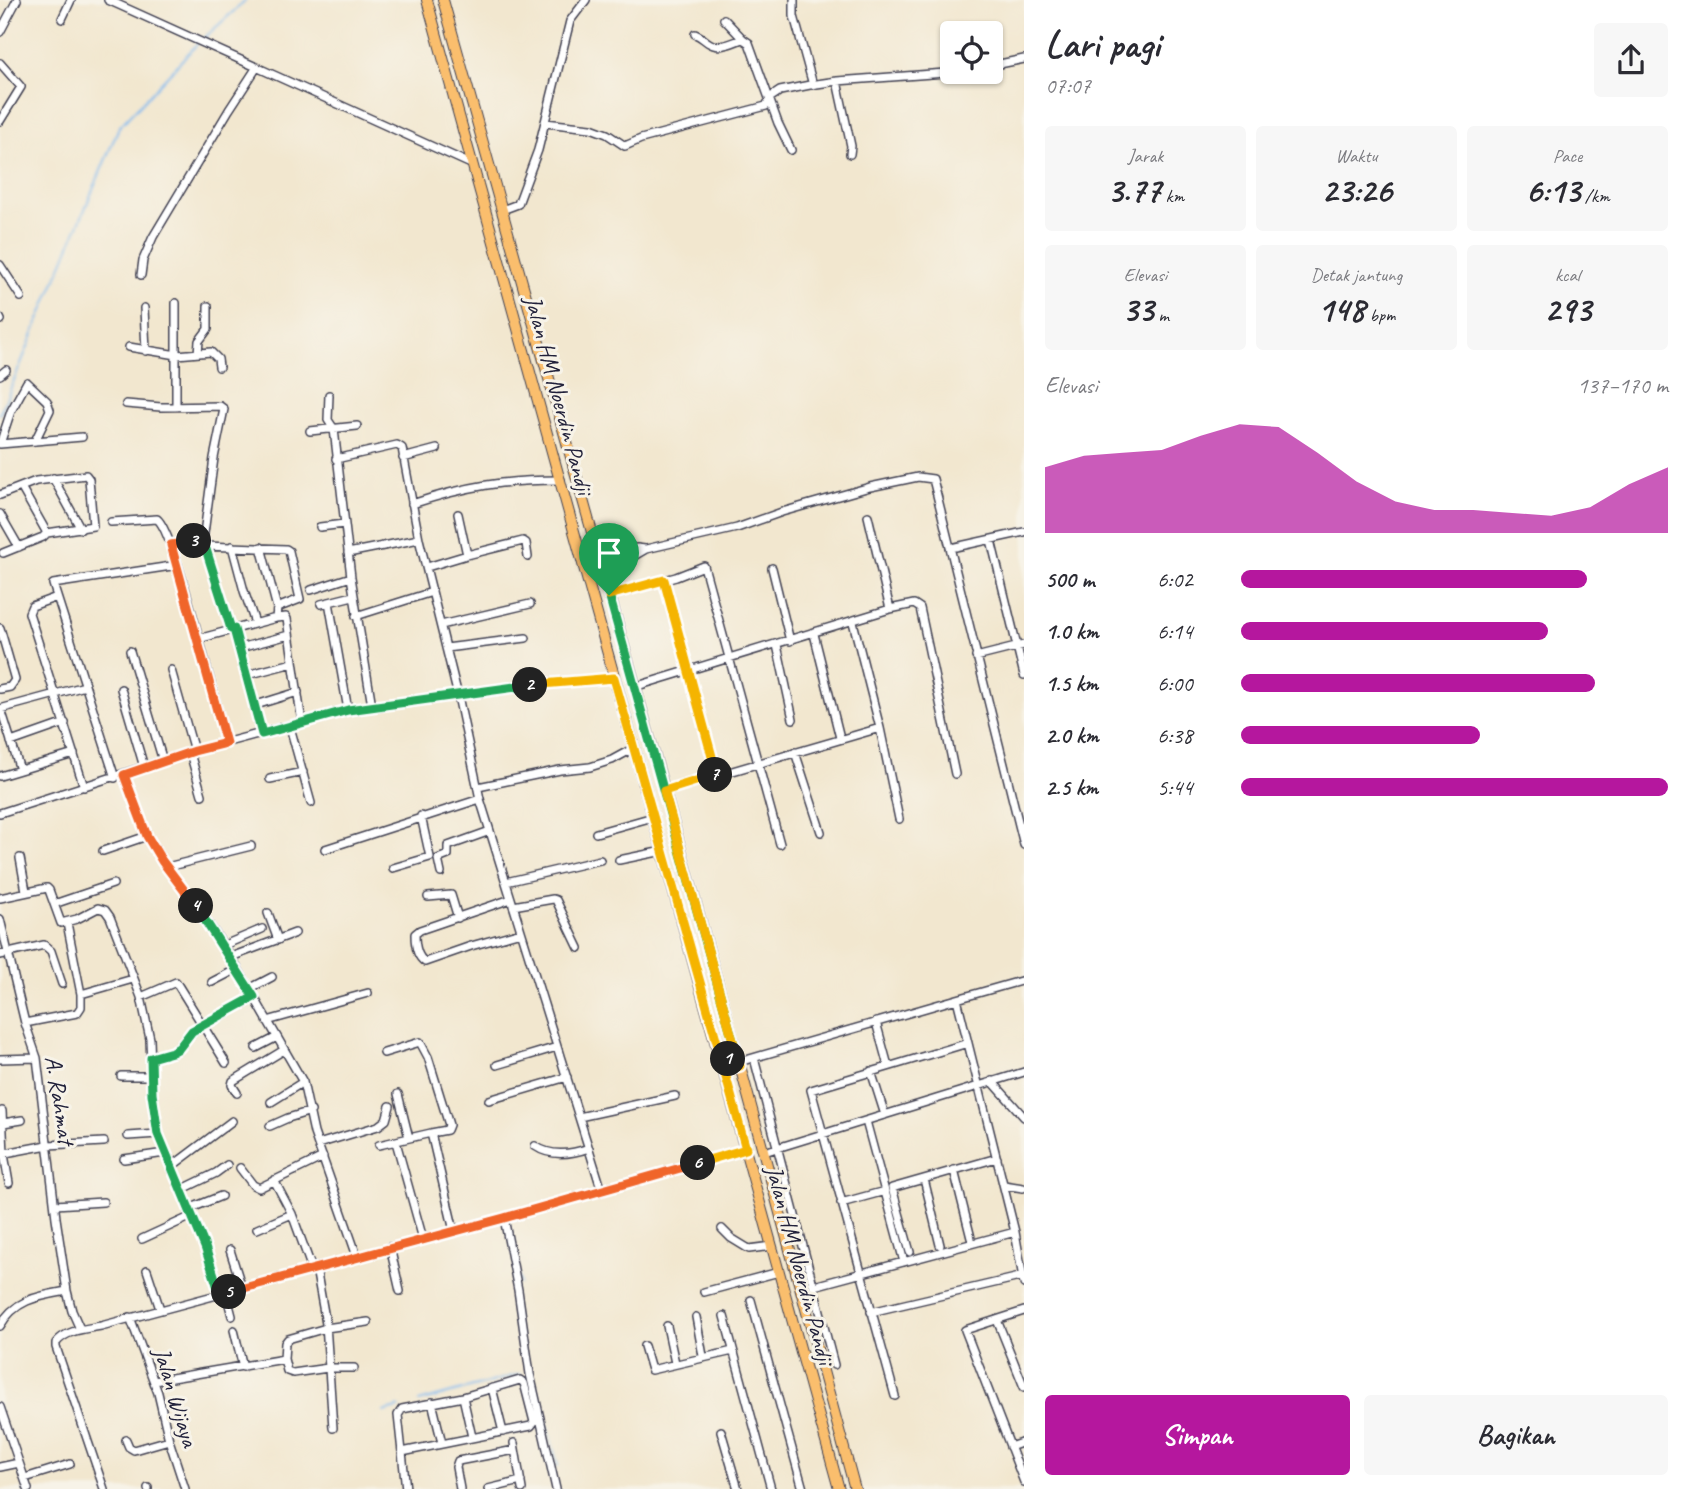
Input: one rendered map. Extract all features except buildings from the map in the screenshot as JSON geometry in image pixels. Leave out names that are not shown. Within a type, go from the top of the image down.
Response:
[{"type":"main road","name":"Jalan HM Noerdin Pandji","points":[[427,0],[839,1489]]},
{"type":"main road","name":"Jalan HM Noerdin Pandji","points":[[443,0],[855,1489]]},
{"type":"main road","points":[[723,1065],[738,1061]]},
{"type":"street","points":[[0,32],[17,0]]},
{"type":"street","points":[[62,19],[71,0]]},
{"type":"street","points":[[108,0],[473,165]]},
{"type":"street","points":[[502,210],[518,204],[538,150],[570,21],[586,0]]},
{"type":"street","points":[[794,0],[794,16],[813,85]]},
{"type":"street","points":[[723,19],[749,43],[792,150]]},
{"type":"street","points":[[695,34],[718,47],[743,39]]},
{"type":"street","points":[[1003,63],[1024,59]]},
{"type":"street","points":[[0,62],[21,87],[0,121]]},
{"type":"street","points":[[141,275],[143,260],[153,237],[257,67]]},
{"type":"street","points":[[545,122],[591,128],[607,134],[625,146],[641,139],[766,106],[780,91],[836,81],[940,73]]},
{"type":"street","points":[[836,81],[851,146],[850,154]]},
{"type":"street","points":[[0,265],[21,297]]},
{"type":"street","points":[[176,303],[176,407]]},
{"type":"street","points":[[198,352],[199,341],[208,329],[208,306]]},
{"type":"street","points":[[144,308],[146,351]]},
{"type":"street","points":[[130,347],[177,355],[214,353],[219,367]]},
{"type":"street","points":[[34,441],[50,410],[47,401],[27,382],[11,411],[0,444],[82,437]]},
{"type":"street","points":[[329,396],[328,420],[334,429],[353,596],[372,706]]},
{"type":"street","points":[[125,404],[219,406],[225,411],[214,458],[204,544],[240,648],[262,734]]},
{"type":"street","points":[[310,431],[357,426]]},
{"type":"street","points":[[336,459],[397,445],[401,447],[419,539],[458,696],[480,799],[602,1191]]},
{"type":"street","points":[[402,458],[437,449]]},
{"type":"street","points":[[0,495],[36,481],[86,475],[89,477],[93,526],[47,534],[3,553]]},
{"type":"street","points":[[599,560],[637,548],[646,549],[737,528],[870,487],[928,477],[934,482],[976,657],[1020,811],[1024,845]]},
{"type":"street","points":[[53,478],[81,529]]},
{"type":"street","points":[[412,504],[456,489],[498,482],[561,480]]},
{"type":"street","points":[[21,487],[47,534]]},
{"type":"street","points":[[0,514],[19,547]]},
{"type":"street","points":[[458,514],[467,555]]},
{"type":"street","points":[[868,516],[890,609]]},
{"type":"street","points":[[111,522],[157,519],[163,524],[178,565],[226,743]]},
{"type":"street","points":[[320,527],[344,524]]},
{"type":"street","points":[[951,548],[1024,533]]},
{"type":"street","points":[[348,553],[419,539]]},
{"type":"street","points":[[991,540],[1021,646],[1024,675]]},
{"type":"street","points":[[171,545],[188,541],[289,551],[300,600],[277,608]]},
{"type":"street","points":[[427,567],[523,541],[526,543],[528,557]]},
{"type":"street","points":[[232,546],[255,623]]},
{"type":"street","points":[[261,547],[277,608],[276,618]]},
{"type":"street","points":[[115,778],[53,584],[178,565]]},
{"type":"street","points":[[609,595],[704,566],[780,844]]},
{"type":"street","points":[[772,568],[790,641]]},
{"type":"street","points":[[311,590],[351,577]]},
{"type":"street","points":[[664,580],[717,775]]},
{"type":"street","points":[[356,616],[432,592]]},
{"type":"street","points":[[348,710],[325,603],[353,596]]},
{"type":"street","points":[[58,597],[32,606],[29,610],[84,787]]},
{"type":"street","points":[[441,625],[530,604]]},
{"type":"street","points":[[634,687],[914,604],[920,608],[955,774]]},
{"type":"street","points":[[198,639],[286,617],[302,723]]},
{"type":"street","points":[[853,622],[880,728],[899,819]]},
{"type":"street","points":[[0,628],[3,646],[15,680],[10,687],[0,690]]},
{"type":"street","points":[[814,634],[840,738]]},
{"type":"street","points":[[240,648],[289,635]]},
{"type":"street","points":[[446,648],[526,638]]},
{"type":"street","points":[[777,645],[793,719]]},
{"type":"street","points":[[976,657],[1021,646]]},
{"type":"street","points":[[130,651],[163,761]]},
{"type":"street","points":[[247,675],[293,663]]},
{"type":"street","points":[[171,670],[202,794]]},
{"type":"street","points":[[0,813],[192,752],[348,710],[549,683],[614,678]]},
{"type":"street","points":[[20,770],[0,709],[85,686]]},
{"type":"street","points":[[121,689],[145,767]]},
{"type":"street","points":[[256,705],[298,692]]},
{"type":"street","points":[[11,742],[65,723]]},
{"type":"street","points":[[290,727],[311,803]]},
{"type":"street","points":[[664,791],[880,728]]},
{"type":"street","points":[[478,787],[560,770],[590,767],[612,760],[634,748]]},
{"type":"street","points":[[795,752],[821,832]]},
{"type":"street","points":[[0,776],[74,754]]},
{"type":"street","points":[[270,779],[303,772]]},
{"type":"street","points":[[124,775],[147,836],[230,957],[303,1082],[318,1144],[357,1256]]},
{"type":"street","points":[[325,849],[480,799]]},
{"type":"street","points":[[393,868],[430,857],[421,816]]},
{"type":"street","points":[[596,833],[653,817]]},
{"type":"street","points":[[442,873],[438,859],[448,855],[448,846],[490,831]]},
{"type":"street","points":[[103,851],[147,836]]},
{"type":"street","points":[[167,867],[251,846]]},
{"type":"street","points":[[619,860],[663,851]]},
{"type":"street","points":[[20,858],[26,891]]},
{"type":"street","points":[[506,882],[600,860]]},
{"type":"street","points":[[54,904],[113,884]]},
{"type":"street","points":[[0,898],[47,888],[59,922],[67,923],[98,908],[105,910],[141,997],[150,1039],[158,1134],[232,1316]]},
{"type":"street","points":[[428,897],[451,895],[458,918]]},
{"type":"street","points":[[521,932],[423,961],[415,942],[415,934],[420,930],[458,918],[512,903],[553,899],[556,900],[579,948]]},
{"type":"street","points":[[268,912],[278,940]]},
{"type":"street","name":"A. Rahmat","points":[[0,919],[4,955],[37,1058],[67,1291],[80,1329]]},
{"type":"street","points":[[25,1023],[77,1013],[81,1007],[81,993],[67,923]]},
{"type":"street","points":[[222,946],[262,929]]},
{"type":"street","points":[[230,957],[295,933]]},
{"type":"street","points":[[4,955],[44,945],[48,947],[62,984]]},
{"type":"street","points":[[212,982],[237,969]]},
{"type":"street","points":[[249,989],[272,977]]},
{"type":"street","points":[[81,993],[133,979]]},
{"type":"street","points":[[738,1061],[1024,980]]},
{"type":"street","points":[[141,997],[176,982],[226,1063]]},
{"type":"street","points":[[267,1021],[368,993]]},
{"type":"street","points":[[151,1058],[179,1048],[192,1031],[254,997]]},
{"type":"street","points":[[871,1312],[1023,1279],[1004,1185],[957,999]]},
{"type":"street","points":[[876,1022],[888,1066]]},
{"type":"street","points":[[256,1048],[277,1037]]},
{"type":"street","points":[[379,1145],[447,1130],[449,1125],[422,1043],[384,1053]]},
{"type":"street","points":[[895,1396],[811,1090],[968,1043]]},
{"type":"street","points":[[497,1065],[557,1047]]},
{"type":"street","points":[[237,1093],[232,1085],[233,1081],[284,1050]]},
{"type":"street","points":[[0,1059],[37,1058]]},
{"type":"street","points":[[754,1058],[834,1362],[820,1361]]},
{"type":"street","points":[[871,1071],[885,1115]]},
{"type":"street","points":[[764,1153],[1024,1072]]},
{"type":"street","points":[[121,1076],[152,1076]]},
{"type":"street","points":[[489,1100],[567,1076]]},
{"type":"street","points":[[992,1081],[1024,1117]]},
{"type":"street","points":[[271,1102],[303,1082]]},
{"type":"street","points":[[398,1094],[409,1138]]},
{"type":"street","points":[[579,1117],[675,1096]]},
{"type":"street","points":[[318,1144],[378,1126],[386,1120],[390,1106]]},
{"type":"street","points":[[2,1111],[2,1154],[9,1183]]},
{"type":"street","points":[[271,1126],[311,1111]]},
{"type":"street","points":[[3,1123],[22,1120]]},
{"type":"street","points":[[171,1167],[232,1121]]},
{"type":"street","points":[[866,1121],[904,1262]]},
{"type":"street","points":[[431,1133],[454,1231]]},
{"type":"street","points":[[128,1136],[158,1134]]},
{"type":"street","points":[[2,1154],[48,1145],[104,1142]]},
{"type":"street","points":[[396,1142],[423,1239]]},
{"type":"street","points":[[535,1146],[542,1151],[558,1153],[575,1153],[589,1148]]},
{"type":"street","points":[[104,1489],[56,1348],[59,1339],[80,1329],[504,1218],[746,1149]]},
{"type":"street","points":[[124,1159],[165,1153]]},
{"type":"street","points":[[240,1168],[255,1187],[265,1186],[323,1157]]},
{"type":"street","points":[[910,1252],[892,1188],[997,1158]]},
{"type":"street","points":[[181,1190],[227,1165]]},
{"type":"street","points":[[954,1170],[971,1238]]},
{"type":"street","points":[[924,1179],[940,1245]]},
{"type":"street","points":[[274,1180],[292,1214],[314,1268],[326,1328],[334,1428]]},
{"type":"street","points":[[1004,1185],[1024,1188]]},
{"type":"street","points":[[841,1203],[885,1191]]},
{"type":"street","points":[[142,1239],[221,1196]]},
{"type":"street","points":[[55,1205],[103,1202]]},
{"type":"street","points":[[257,1229],[292,1214]]},
{"type":"street","points":[[504,1218],[530,1374],[556,1489]]},
{"type":"street","points":[[722,1229],[749,1250],[772,1246]]},
{"type":"street","points":[[814,1286],[1015,1232]]},
{"type":"street","points":[[390,1247],[400,1290]]},
{"type":"street","points":[[230,1250],[242,1288]]},
{"type":"street","points":[[147,1270],[160,1309]]},
{"type":"street","points":[[704,1292],[779,1272]]},
{"type":"street","points":[[0,1326],[7,1314],[18,1304],[67,1291]]},
{"type":"street","points":[[751,1300],[803,1489]]},
{"type":"street","points":[[1024,1311],[965,1331],[1024,1482]]},
{"type":"street","points":[[724,1316],[771,1489]]},
{"type":"street","name":"Jalan Wijaya","points":[[130,1317],[154,1381],[185,1489]]},
{"type":"street","points":[[696,1317],[703,1356]]},
{"type":"street","points":[[997,1320],[1024,1387]]},
{"type":"street","points":[[354,1368],[290,1373],[284,1359],[285,1343],[288,1339],[326,1328],[368,1322]]},
{"type":"street","points":[[667,1326],[676,1363]]},
{"type":"street","points":[[234,1330],[243,1367]]},
{"type":"street","points":[[644,1346],[650,1369],[733,1351]]},
{"type":"street","points":[[154,1381],[284,1359]]},
{"type":"street","points":[[402,1452],[533,1424],[524,1382],[520,1380],[463,1397],[400,1410],[398,1415],[402,1452],[406,1489]]},
{"type":"street","points":[[492,1388],[503,1432]]},
{"type":"street","points":[[463,1397],[472,1437]]},
{"type":"street","points":[[432,1402],[442,1443]]},
{"type":"street","points":[[0,1407],[4,1431],[29,1489]]},
{"type":"street","points":[[720,1431],[738,1489]]},
{"type":"street","points":[[127,1440],[129,1447],[134,1450],[169,1440]]},
{"type":"street","points":[[1010,1447],[1024,1442]]},
{"type":"street","points":[[460,1489],[456,1465],[458,1461],[514,1447],[521,1485],[488,1489]]},
{"type":"street","points":[[0,1467],[19,1463]]},
{"type":"street","points":[[25,1478],[70,1464]]},
{"type":"waterway","points":[[202,40],[246,0]]},
{"type":"waterway","points":[[0,414],[119,127],[198,43]]},
{"type":"waterway","points":[[508,1222],[520,1284]]},
{"type":"waterway","points":[[419,1402],[520,1374]]},
{"type":"waterway","points":[[536,1386],[558,1466]]},
{"type":"waterway","points":[[384,1412],[400,1407]]},
{"type":"route","points":[[203,541],[231,629],[234,629],[262,734],[372,706],[549,683],[614,678],[722,1060],[729,1059],[737,1055],[609,595],[664,580],[717,775],[664,791],[693,893],[740,1066],[724,1070],[746,1149],[602,1191],[220,1294],[205,1247],[158,1134],[152,1094],[151,1058],[179,1048],[192,1031],[254,997],[200,911],[162,861],[147,836],[124,775],[226,743],[171,545],[203,541]]}]
